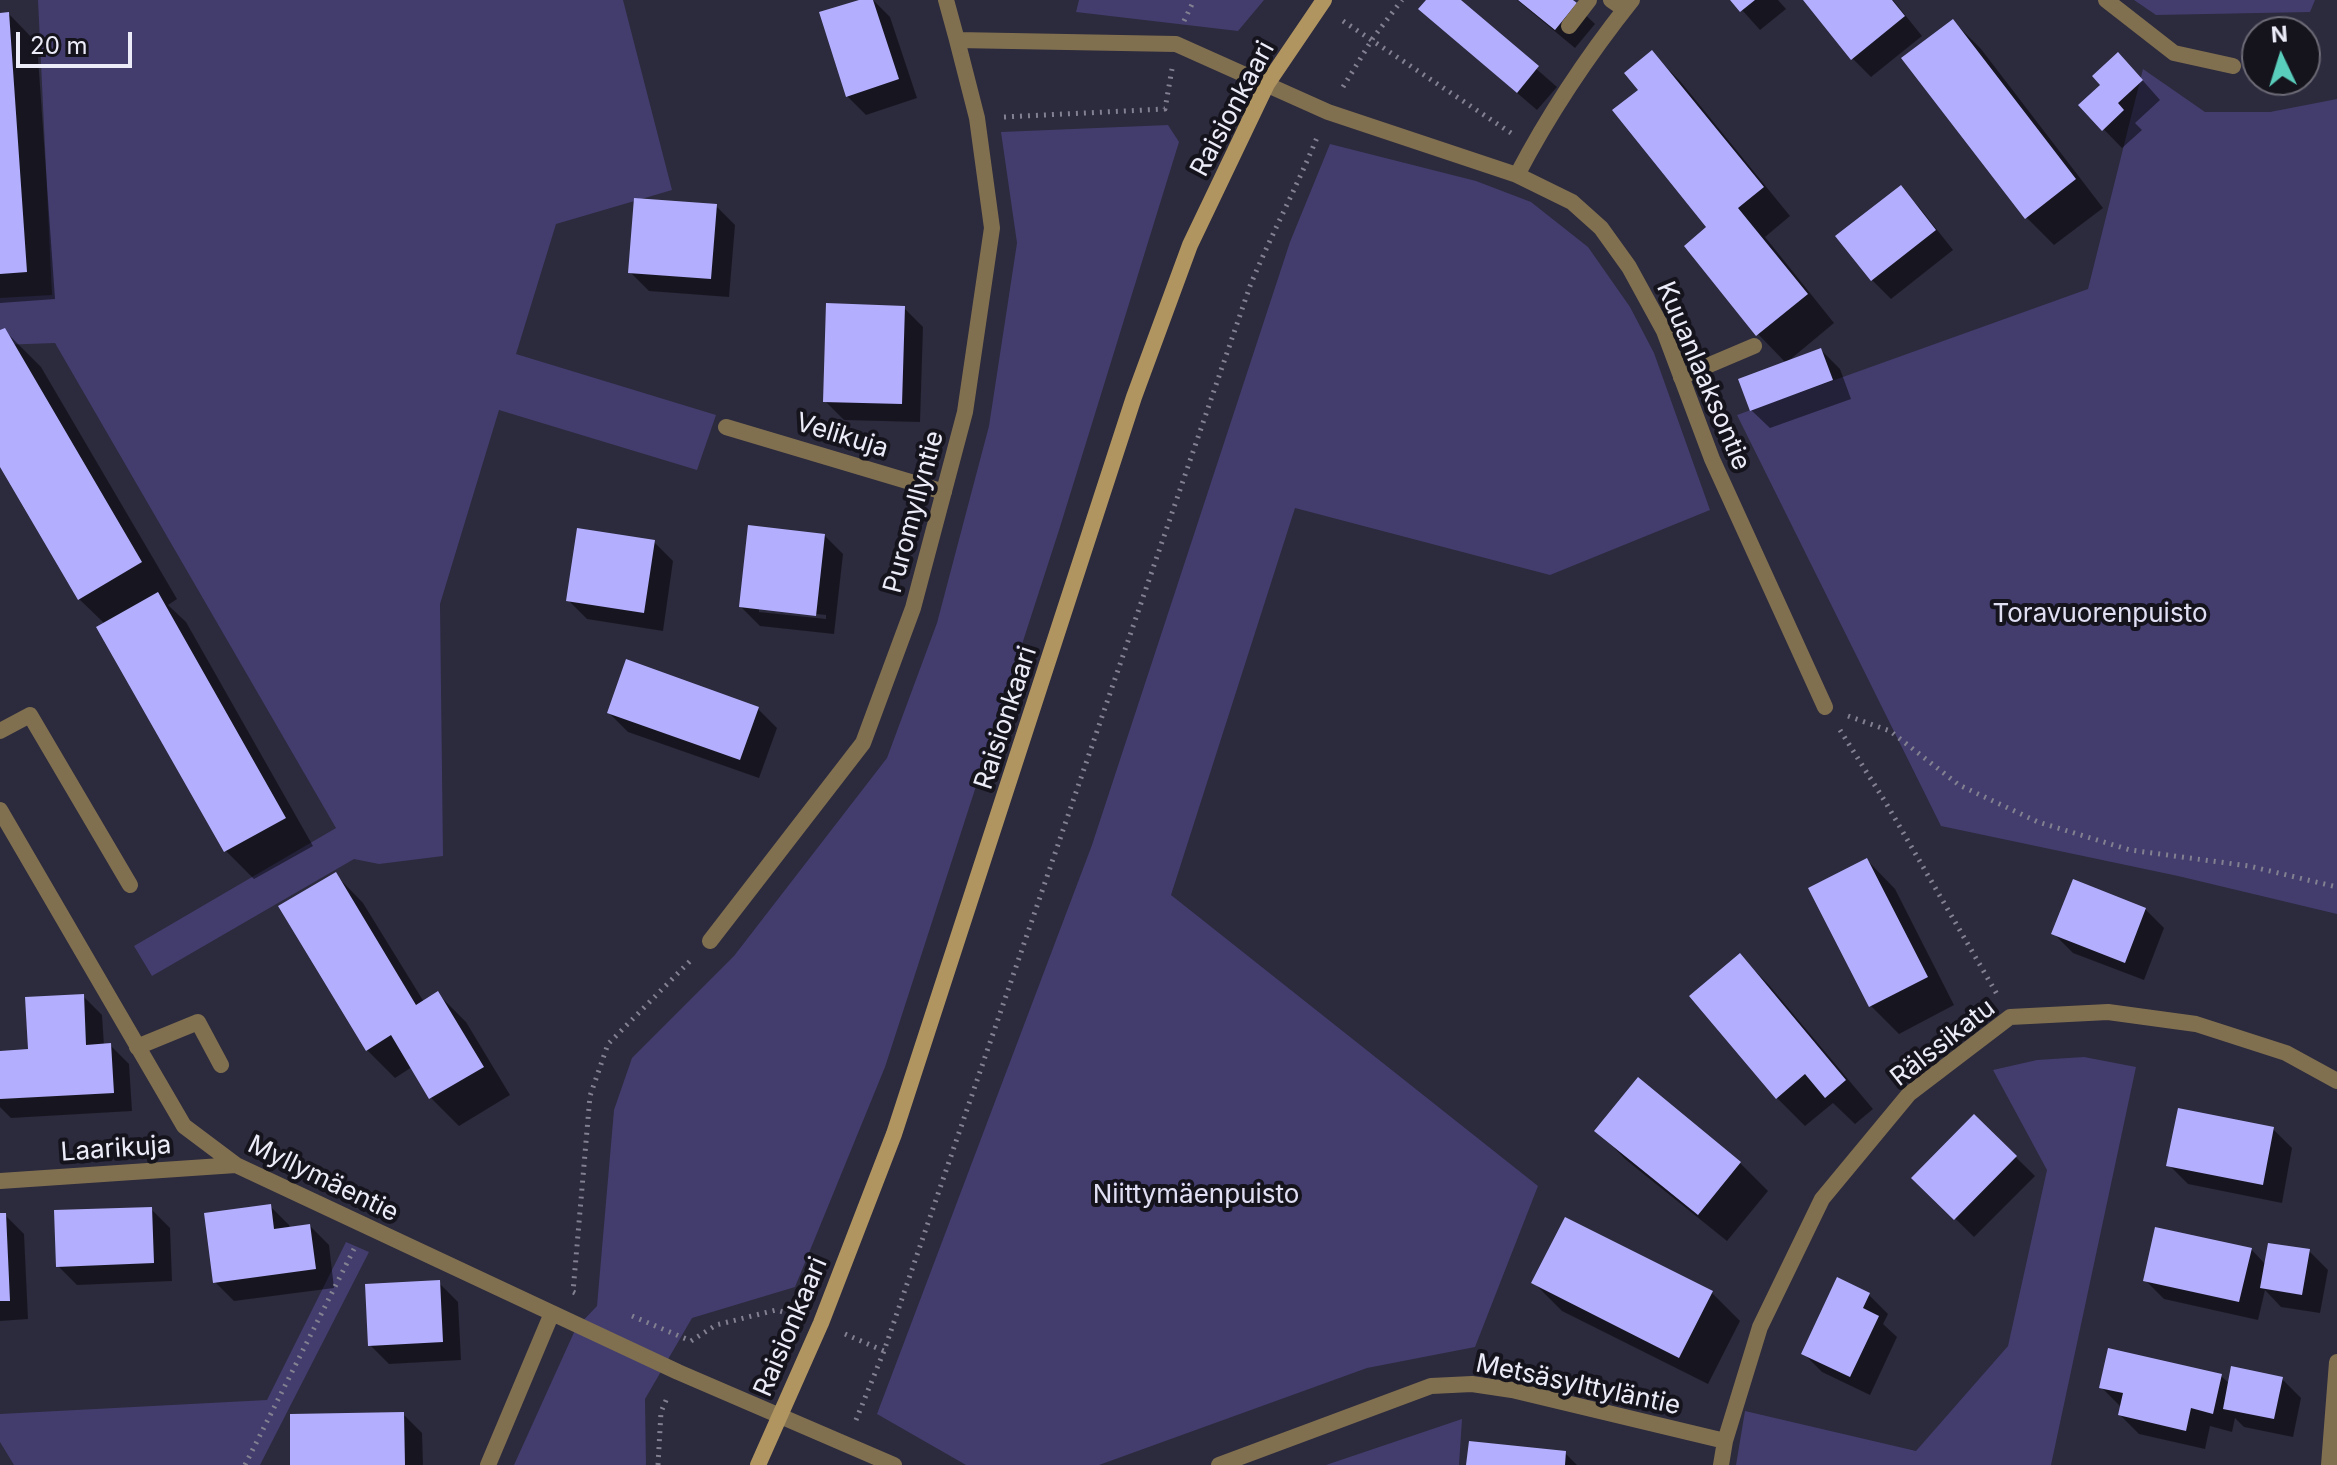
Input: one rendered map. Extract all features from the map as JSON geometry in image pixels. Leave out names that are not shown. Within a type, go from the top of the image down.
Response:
[{"type":"main road","name":"Raisionkaari","points":[[758,1465],[821,1323],[894,1134],[1134,397],[1190,245],[1267,84],[1324,0]]},
{"type":"street","name":"Puromyllyntie","points":[[710,941],[863,743],[913,608],[965,412],[992,228],[977,118],[946,0]]},
{"type":"street","points":[[1569,26],[1589,0]]},
{"type":"street","points":[[2106,0],[2174,53],[2233,66]]},
{"type":"street","points":[[1517,175],[1622,3]]},
{"type":"street","points":[[957,40],[1176,44],[1267,84]]},
{"type":"street","name":"Kuuanlaaksontie","points":[[1267,84],[1328,112],[1517,175],[1572,202],[1601,228],[1629,267],[1664,331],[1712,459],[1825,707]]},
{"type":"street","points":[[1681,377],[1754,346]]},
{"type":"street","name":"Velikuja","points":[[726,427],[944,492]]},
{"type":"street","points":[[0,731],[30,715],[130,885]]},
{"type":"street","name":"Myllymäentie","points":[[0,810],[184,1126],[236,1165],[678,1372],[781,1415]]},
{"type":"street","name":"Rälssikatu","points":[[1725,1441],[1760,1327],[1822,1199],[1909,1094],[2010,1017],[2108,1012],[2196,1024],[2286,1053],[2337,1081]]},
{"type":"street","points":[[137,1047],[198,1022],[221,1065]]},
{"type":"street","name":"Laarikuja","points":[[0,1181],[236,1165]]},
{"type":"street","points":[[488,1465],[552,1313]]},
{"type":"street","points":[[2329,1465],[2337,1362]]},
{"type":"street","name":"Metsäsylttyläntie","points":[[1219,1465],[1431,1386],[1472,1384],[1512,1390],[1725,1441]]},
{"type":"street","points":[[781,1415],[894,1465]]},
{"type":"street","points":[[1721,1465],[1725,1441]]},
{"type":"path","points":[[977,118],[1165,109],[1176,44],[1194,0]]},
{"type":"path","points":[[846,1446],[884,1351],[1250,286],[1296,190],[1328,112],[1373,38],[1402,0]]},
{"type":"path","points":[[1825,707],[1890,731],[1959,785],[2038,822],[2130,850],[2249,866],[2337,887]]},
{"type":"path","points":[[1825,707],[1886,803],[2010,1017]]},
{"type":"path","points":[[587,1298],[573,1292],[590,1096],[608,1044],[710,941]]},
{"type":"path","points":[[245,1465],[365,1226]]},
{"type":"path","points":[[658,1465],[661,1412],[691,1341],[716,1325],[776,1310],[821,1323],[884,1351]]},
{"type":"path","points":[[632,1316],[691,1341]]},
{"type":"green space","points":[[38,0],[623,0],[672,190],[556,224],[516,354],[716,415],[697,470],[499,410],[440,604],[443,856],[379,864],[354,859],[152,976],[134,946],[336,828],[55,343],[0,345],[0,298],[52,295]]},
{"type":"green space","points":[[1079,0],[1264,0],[1238,31],[1076,12]]},
{"type":"green space","points":[[2134,0],[2315,0],[2310,12],[2156,15]]},
{"type":"green space","name":"Toravuorenpuisto","points":[[2143,69],[2205,112],[2270,112],[2337,99],[2337,914],[2178,876],[1941,826],[1737,415],[2088,289]]},
{"type":"green space","points":[[1168,125],[1179,142],[1060,527],[885,1067],[795,1287],[692,1318],[645,1399],[646,1465],[514,1465],[576,1328],[597,1306],[614,1110],[632,1058],[734,956],[887,758],[937,623],[989,426],[1017,243],[1001,132]]},
{"type":"green space","name":"Niittymäenpuisto","points":[[1330,144],[1476,181],[1531,202],[1588,247],[1630,307],[1654,353],[1710,510],[1550,575],[1295,508],[1171,895],[1538,1186],[1475,1347],[1367,1368],[1099,1465],[966,1465],[877,1414],[1092,845],[1290,242]]},
{"type":"green space","points":[[2084,1057],[2136,1067],[2051,1465],[1736,1465],[1745,1411],[1916,1451],[2008,1346],[2047,1170],[1993,1070],[2037,1060]]},
{"type":"green space","points":[[346,1242],[369,1252],[260,1465],[14,1465],[0,1442],[0,1414],[267,1400]]},
{"type":"green space","points":[[1462,1419],[1459,1465],[1326,1465]]},
{"type":"building","points":[[859,0],[873,0],[899,79],[846,97],[819,12]]},
{"type":"building","points":[[1426,0],[1461,0],[1539,66],[1517,93],[1418,9]]},
{"type":"building","points":[[1518,0],[1573,0],[1577,3],[1555,30]]},
{"type":"building","points":[[1730,0],[1755,0],[1740,12]]},
{"type":"building","points":[[1803,0],[1892,0],[1905,16],[1851,60]]},
{"type":"building","points":[[9,12],[27,272],[0,274],[0,13]]},
{"type":"building","points":[[1953,19],[2076,179],[2025,219],[1901,58]]},
{"type":"building","points":[[1652,50],[1764,187],[1738,208],[1808,294],[1756,336],[1684,246],[1706,227],[1612,110],[1638,90],[1624,73]]},
{"type":"building","points":[[2118,52],[2143,80],[2118,103],[2124,110],[2102,131],[2078,105],[2100,85],[2092,76]]},
{"type":"building","points":[[1901,185],[1936,230],[1871,281],[1835,236]]},
{"type":"building","points":[[634,198],[717,204],[711,279],[628,273]]},
{"type":"building","points":[[826,303],[905,306],[902,404],[823,402]]},
{"type":"building","points":[[5,328],[142,562],[78,600],[0,467],[0,330]]},
{"type":"building","points":[[1821,348],[1833,380],[1750,411],[1738,379]]},
{"type":"building","points":[[748,525],[825,534],[816,616],[739,607]]},
{"type":"building","points":[[577,528],[655,540],[644,613],[566,601]]},
{"type":"building","points":[[158,592],[286,818],[224,852],[96,627]]},
{"type":"building","points":[[626,659],[759,707],[740,760],[607,713]]},
{"type":"building","points":[[1867,858],[1928,977],[1869,1007],[1808,888]]},
{"type":"building","points":[[336,872],[416,1005],[438,991],[484,1067],[429,1099],[391,1035],[366,1051],[278,906]]},
{"type":"building","points":[[2073,879],[2146,908],[2125,963],[2051,934]]},
{"type":"building","points":[[1740,953],[1846,1080],[1825,1098],[1805,1074],[1776,1099],[1689,996]]},
{"type":"building","points":[[84,994],[86,1045],[111,1043],[114,1093],[0,1099],[0,1051],[28,1049],[25,997]]},
{"type":"building","points":[[1638,1077],[1741,1162],[1698,1215],[1594,1131]]},
{"type":"building","points":[[2178,1108],[2274,1127],[2263,1185],[2166,1166]]},
{"type":"building","points":[[1974,1114],[2017,1156],[1954,1220],[1911,1178]]},
{"type":"building","points":[[271,1204],[274,1229],[310,1224],[316,1269],[213,1283],[204,1213]]},
{"type":"building","points":[[152,1207],[154,1263],[56,1267],[54,1210]]},
{"type":"building","points":[[0,1213],[6,1213],[10,1301],[0,1301]]},
{"type":"building","points":[[1565,1217],[1713,1291],[1679,1358],[1531,1283]]},
{"type":"building","points":[[2155,1227],[2252,1248],[2239,1302],[2143,1281]]},
{"type":"building","points":[[2268,1243],[2310,1249],[2302,1295],[2260,1288]]},
{"type":"building","points":[[1837,1277],[1870,1293],[1863,1308],[1879,1316],[1850,1377],[1801,1354]]},
{"type":"building","points":[[440,1280],[443,1342],[368,1346],[365,1284]]},
{"type":"building","points":[[2108,1348],[2222,1374],[2213,1414],[2191,1408],[2186,1431],[2118,1415],[2123,1393],[2099,1388]]},
{"type":"building","points":[[2231,1366],[2283,1377],[2274,1419],[2223,1409]]},
{"type":"building","points":[[404,1412],[405,1465],[290,1465],[290,1414]]},
{"type":"building","points":[[1469,1441],[1566,1451],[1565,1465],[1466,1465]]}]
